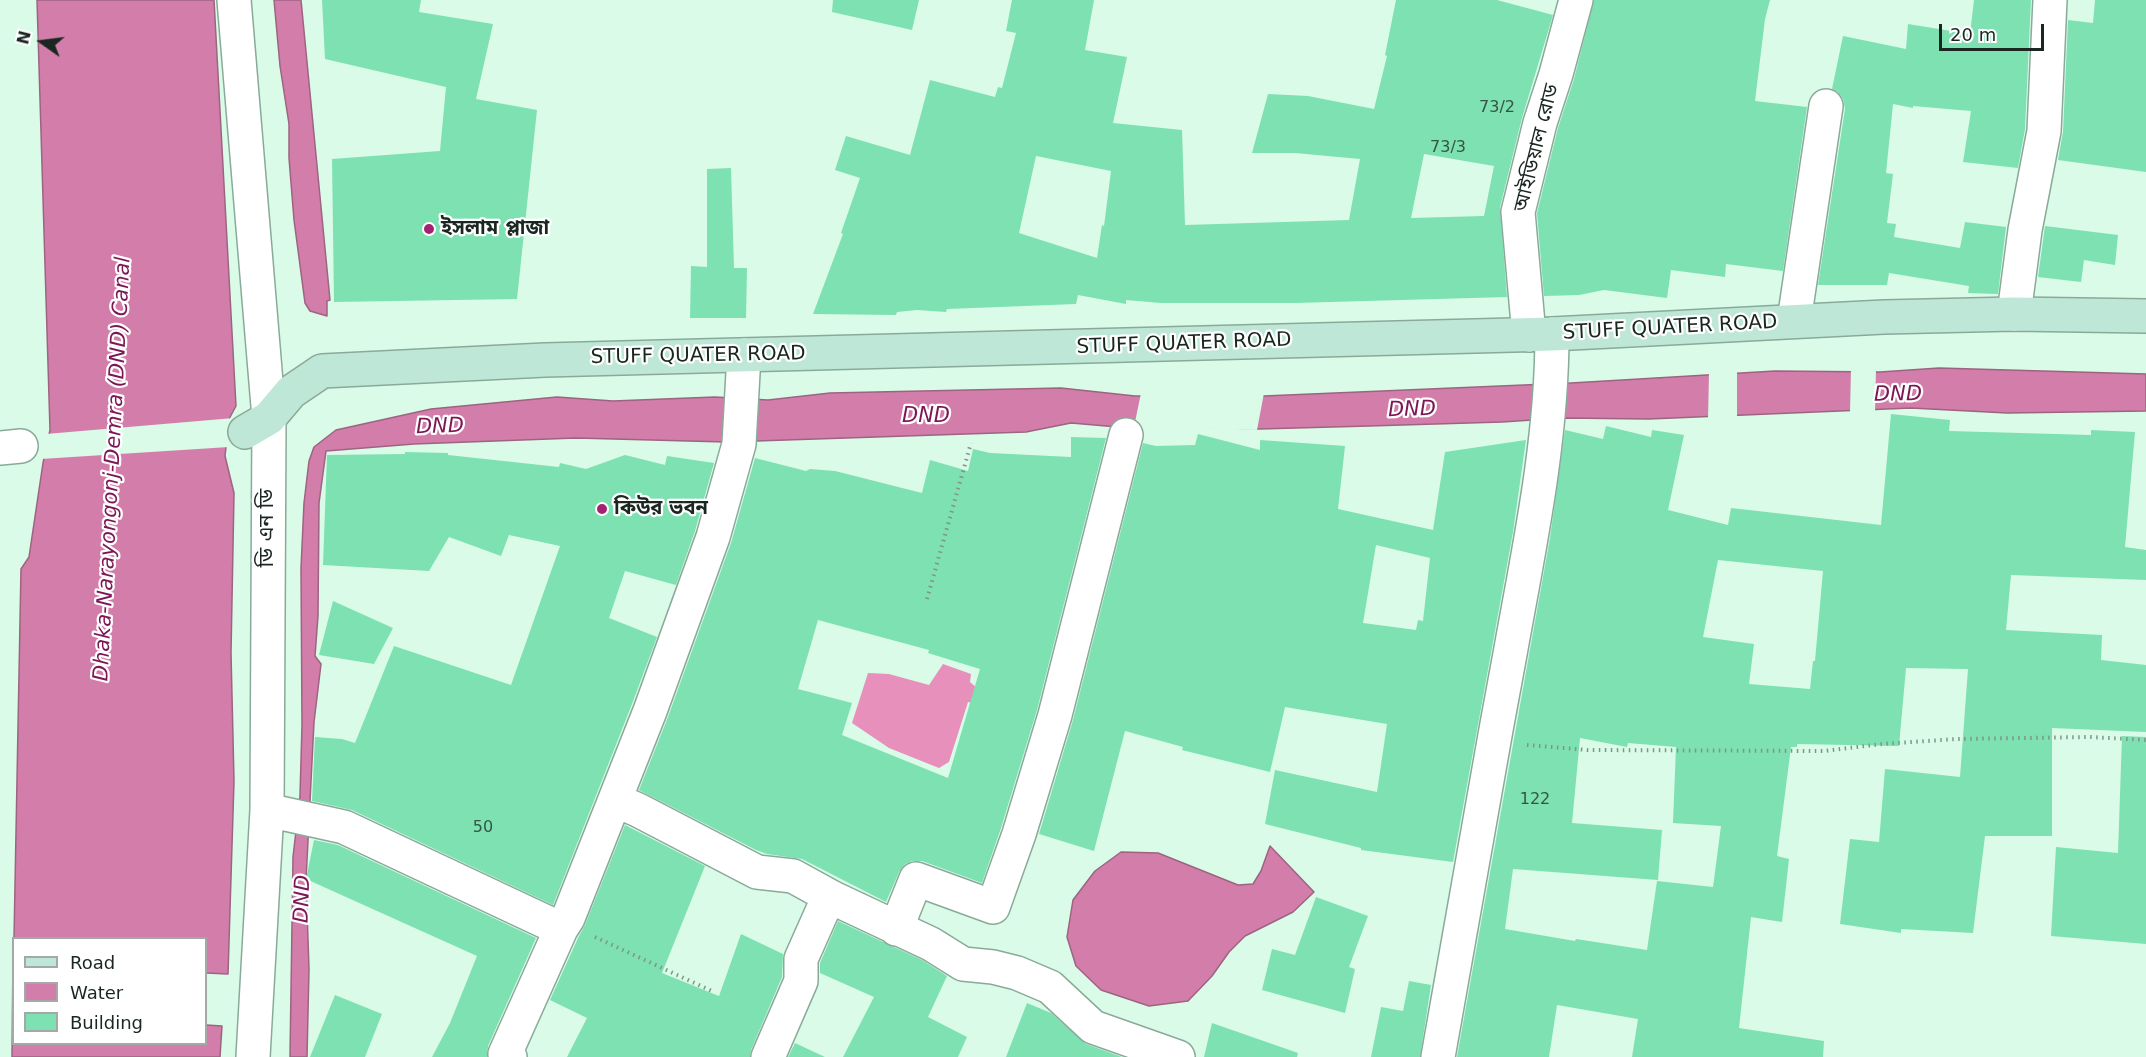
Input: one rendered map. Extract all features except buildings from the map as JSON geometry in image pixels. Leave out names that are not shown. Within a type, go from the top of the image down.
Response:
[{"type":"street","name":"ডি এন ডি","points":[[234,0],[257,425],[291,816],[253,1057]]},
{"type":"street","name":"আইডিয়াল রোড","points":[[1438,1057],[1523,581],[1549,421],[1552,381],[1540,334],[1518,212],[1539,123],[1556,74],[1576,0]]},
{"type":"street","points":[[2014,314],[2025,230],[2044,131],[2050,0]]},
{"type":"street","points":[[1794,321],[1826,106]]},
{"type":"street","name":"STUFF QUATER ROAD","points":[[257,425],[291,392],[322,371],[545,360],[1540,334],[1884,316],[2014,314],[2146,316]]},
{"type":"street","points":[[510,1057],[505,1054],[563,926],[615,800],[713,537],[740,444],[744,355]]},
{"type":"street","points":[[896,929],[916,879],[993,907],[1019,834],[1055,715],[1126,435]]},
{"type":"street","points":[[615,800],[758,872],[794,876],[896,929],[932,944],[963,964],[993,967],[1017,973],[1050,987],[1093,1027],[1178,1057]]},
{"type":"street","points":[[291,816],[344,827],[563,926]]},
{"type":"street","points":[[768,1057],[801,981],[801,959],[830,896]]},
{"type":"path","points":[[927,599],[970,443]]},
{"type":"path","points":[[1493,743],[1588,750],[1824,751],[1882,744],[1957,740],[2090,737],[2146,740]]},
{"type":"path","points":[[563,926],[714,992]]},
{"type":"shaded area","points":[[943,664],[971,674],[970,682],[984,694],[982,705],[968,702],[949,762],[939,768],[889,748],[852,723],[868,673],[889,674],[929,685]]},
{"type":"water","name":"Dhaka-Narayongonj-Demra (DND) Canal","points":[[37,0],[214,0],[236,406],[229,419],[225,456],[234,493],[231,653],[234,781],[228,974],[207,973],[207,937],[14,937],[21,569],[29,557],[50,430]]},
{"type":"water","points":[[274,0],[301,0],[330,300],[327,301],[327,316],[310,311],[305,303],[294,220],[289,124],[280,66]]},
{"type":"water","name":"DND","points":[[1939,368],[2146,374],[2146,411],[2007,413],[1911,408],[1649,419],[1563,418],[1259,429],[1133,425],[1118,427],[1071,423],[1026,432],[726,442],[576,438],[414,444],[326,451],[319,503],[318,616],[315,656],[321,664],[314,722],[306,880],[309,969],[307,1057],[290,1057],[293,857],[300,796],[302,725],[301,568],[304,503],[309,461],[314,447],[336,430],[431,409],[557,397],[613,401],[715,397],[768,400],[830,393],[1061,388],[1135,396],[1264,396],[1571,383],[1775,371],[1880,372]]},
{"type":"water","points":[[1270,846],[1314,892],[1293,912],[1245,936],[1188,1001],[1149,1006],[1101,990],[1076,966],[1067,937],[1073,900],[1095,871],[1121,852],[1158,853],[1238,885],[1253,884],[1261,871]]},
{"type":"water","points":[[207,1025],[222,1026],[220,1057],[12,1057],[12,1045],[207,1045]]},
{"type":"pier","points":[[1851,369],[1876,369],[1875,413],[1850,412]]},
{"type":"pier","points":[[1737,371],[1737,419],[1708,420],[1709,372]]},
{"type":"pier","points":[[1141,393],[1264,393],[1257,430],[1134,427]]},
{"type":"pier","points":[[234,418],[229,447],[41,459],[46,434]]},
{"type":"place","name":"ইসলাম প্লাজা","points":[[429,229]]},
{"type":"place","name":"কিউর ভবন","points":[[602,509]]}]
